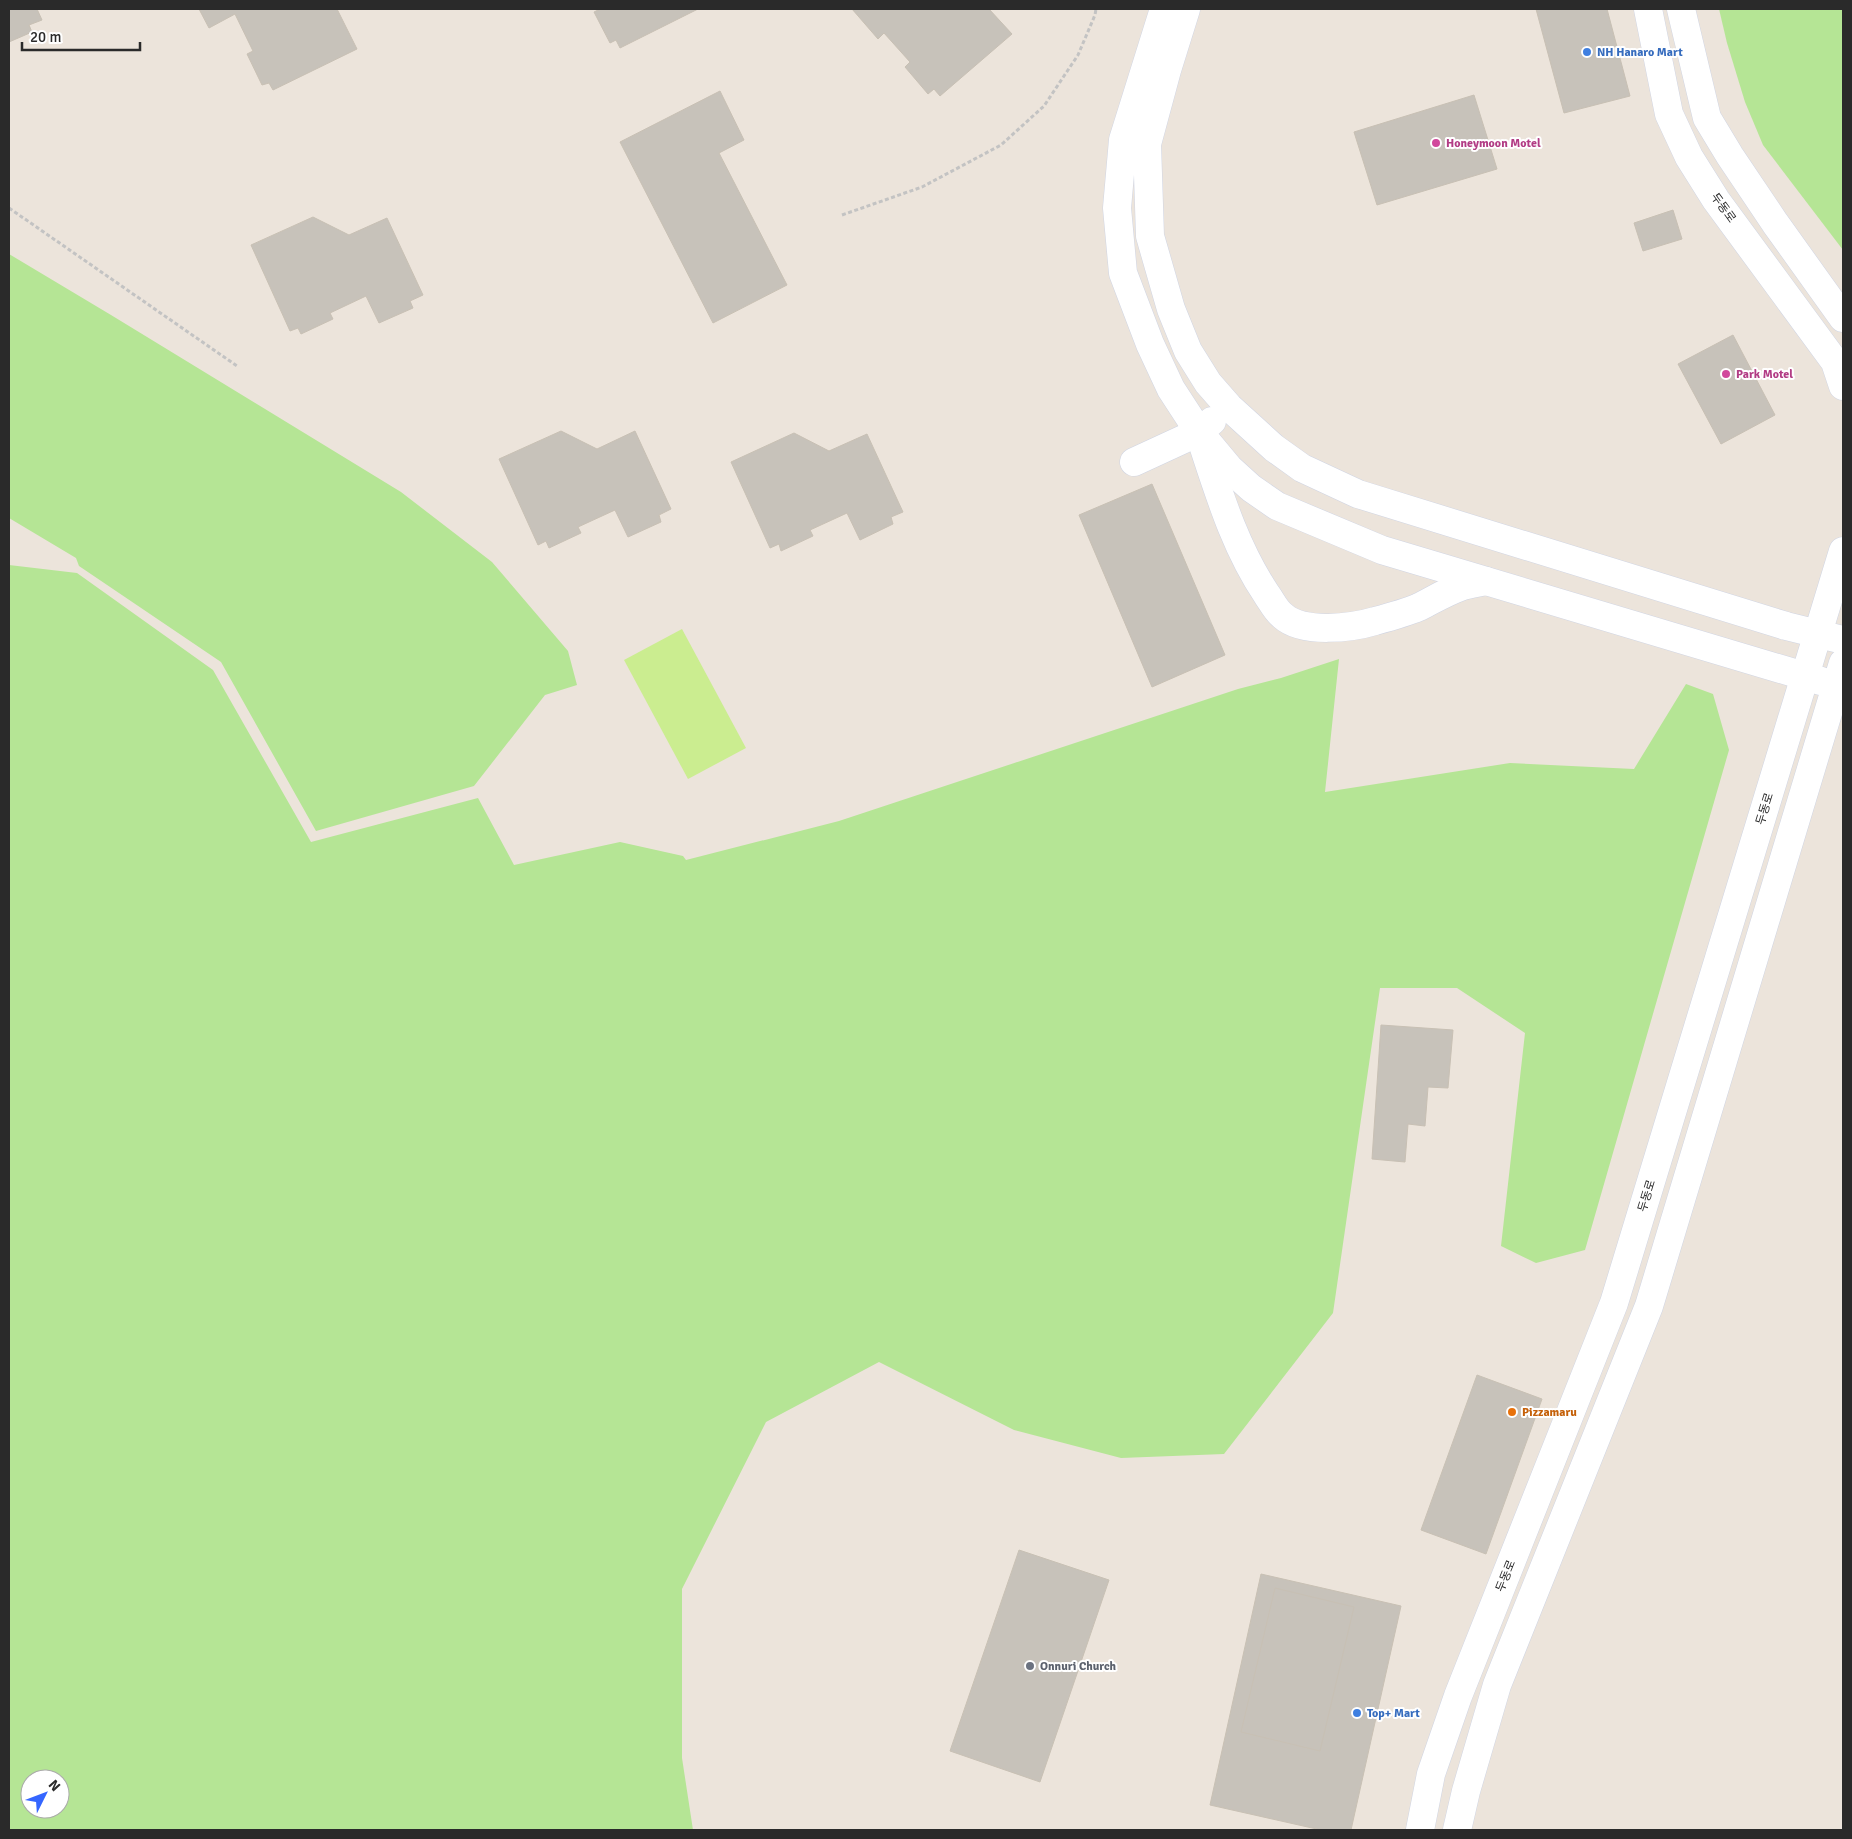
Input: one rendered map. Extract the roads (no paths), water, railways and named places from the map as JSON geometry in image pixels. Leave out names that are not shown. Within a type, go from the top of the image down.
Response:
[{"type":"street","points":[[1164,9],[1122,140],[1117,208],[1123,274],[1150,344],[1171,390],[1199,432],[1229,468],[1251,488],[1277,506],[1382,550],[1805,677],[1840,674],[1649,1306],[1498,1685],[1466,1792],[1458,1830]]},
{"type":"street","points":[[1186,9],[1147,144],[1150,236],[1170,309],[1188,351],[1208,383],[1229,407],[1274,448],[1302,468],[1358,494],[1786,626],[1831,637]]},
{"type":"street","name":"두동로","points":[[1648,9],[1670,114],[1688,157],[1716,200],[1835,362],[1843,386]]},
{"type":"street","points":[[1681,9],[1707,118],[1755,194],[1843,318]]},
{"type":"street","points":[[1134,462],[1199,432],[1229,407]]},
{"type":"street","points":[[1199,432],[1221,499],[1242,552],[1254,576],[1284,617],[1296,624],[1312,627],[1331,627],[1373,622],[1419,606],[1461,587],[1486,581]]},
{"type":"street","name":"두동로","points":[[1420,1830],[1431,1774],[1458,1696],[1614,1303],[1805,677],[1831,637],[1843,552]]},
{"type":"place","name":"NH Hanaro Mart","points":[[1587,52]]},
{"type":"place","name":"Honeymoon Motel","points":[[1436,143]]},
{"type":"place","name":"Park Motel","points":[[1726,374]]},
{"type":"place","name":"Pizzamaru","points":[[1512,1412]]},
{"type":"place","name":"Onnuri Church","points":[[1030,1666]]},
{"type":"place","name":"Top+ Mart","points":[[1357,1713]]}]
